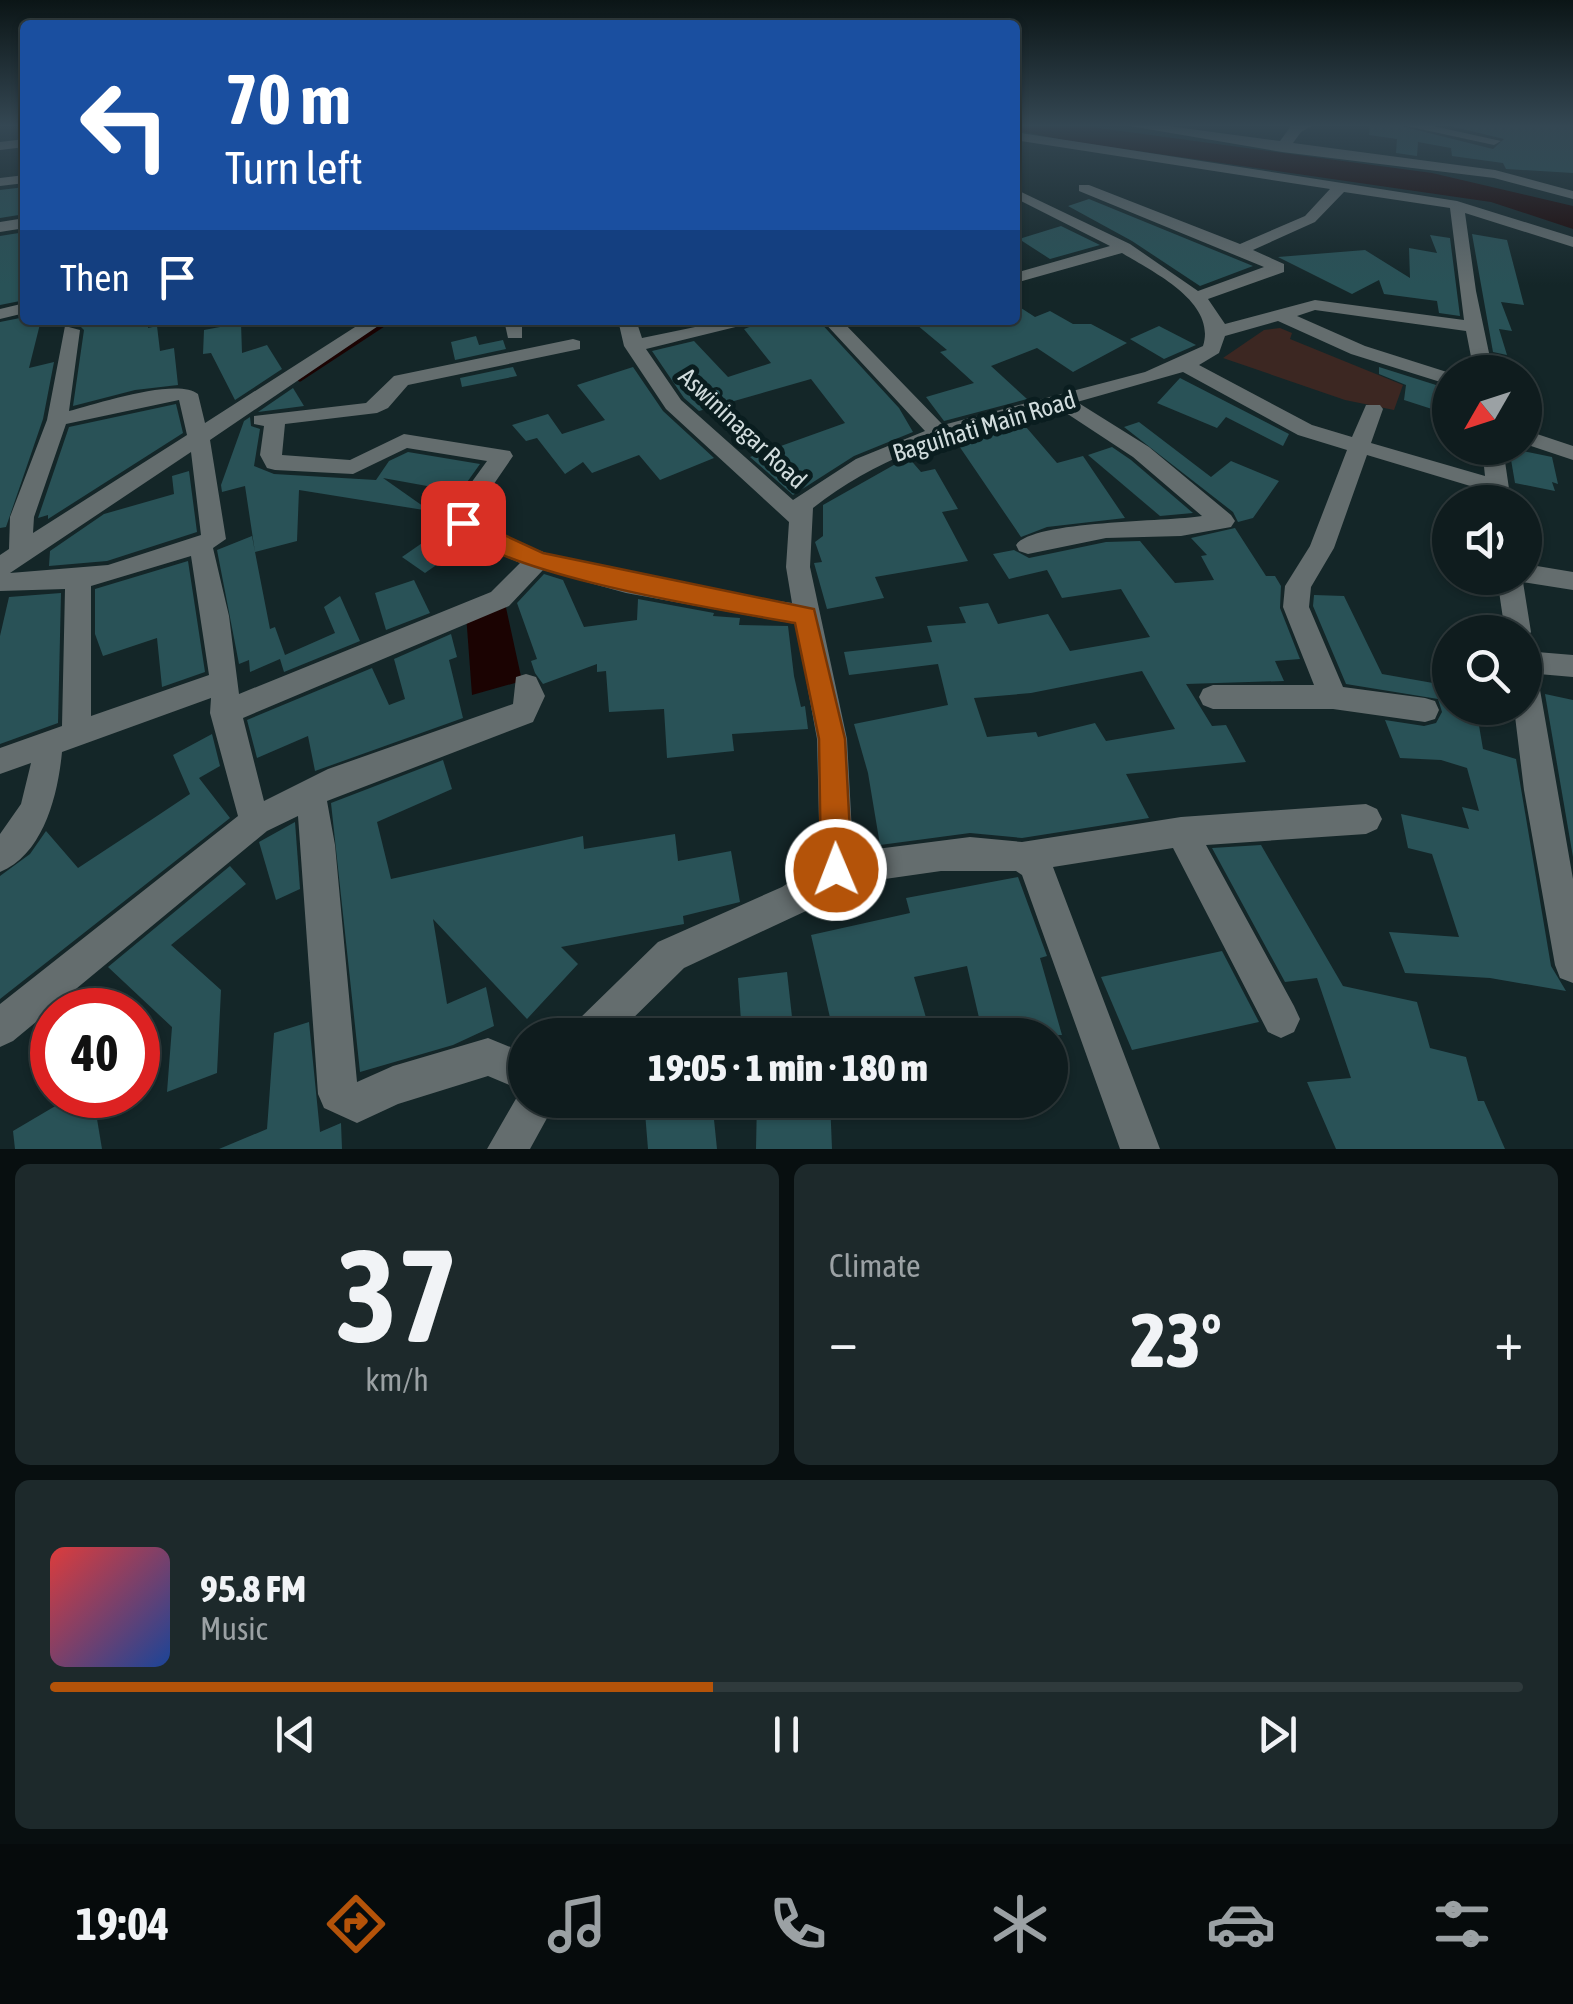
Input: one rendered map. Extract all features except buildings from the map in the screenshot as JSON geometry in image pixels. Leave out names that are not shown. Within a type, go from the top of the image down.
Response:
[{"type":"street","points":[[1286,178],[1457,205],[1573,242]]},
{"type":"street","points":[[1508,178],[1573,195]]},
{"type":"street","points":[[1554,190],[1559,178]]},
{"type":"street","points":[[1240,250],[1310,218],[1340,186]]},
{"type":"street","points":[[1084,188],[1278,268],[1197,296]]},
{"type":"street","points":[[1020,196],[1180,281],[1197,296],[1218,332],[1278,314],[1331,305],[1474,327]]},
{"type":"street","points":[[1457,205],[1480,355]]},
{"type":"street","points":[[1020,216],[1043,207]]},
{"type":"street","points":[[1020,277],[1118,249]]},
{"type":"street","points":[[1278,314],[1375,356],[1432,373]]},
{"type":"street","points":[[0,567],[199,449],[230,420],[371,325]]},
{"type":"street","name":"Aswininagar Road","points":[[629,325],[633,346],[652,380],[800,519]]},
{"type":"street","points":[[633,346],[732,325]]},
{"type":"street","points":[[835,325],[941,435]]},
{"type":"street","points":[[21,552],[22,518],[57,420],[71,330]]},
{"type":"street","name":"Baguihati Main Road","points":[[800,519],[802,504],[860,466],[941,435],[1158,376],[1212,349],[1218,332]]},
{"type":"street","points":[[230,420],[275,420],[370,409],[381,404],[401,380],[573,345]]},
{"type":"street","points":[[1183,364],[1275,416],[1469,485]]},
{"type":"street","points":[[0,582],[109,574],[200,547],[214,539],[206,512],[188,394],[57,420]]},
{"type":"street","points":[[1028,545],[1106,530],[1181,528],[1222,521],[1140,452],[1062,401]]},
{"type":"street","points":[[1333,698],[1296,608],[1296,594],[1322,548],[1373,409]]},
{"type":"street","points":[[275,420],[271,455],[275,463],[353,467],[404,441],[502,456],[468,500],[463,523],[476,534],[538,560],[710,599],[806,615]]},
{"type":"street","points":[[1542,443],[1573,453]]},
{"type":"street","points":[[800,519],[798,566],[832,739],[836,870]]},
{"type":"street","points":[[200,547],[226,681],[224,713],[239,784],[256,821]]},
{"type":"street","points":[[224,713],[500,598],[538,560]]},
{"type":"street","points":[[1542,576],[1573,581]]},
{"type":"street","points":[[0,856],[35,816],[62,741],[78,579]]},
{"type":"street","points":[[1542,663],[1573,666]]},
{"type":"street","points":[[0,760],[226,681]]},
{"type":"street","points":[[0,1028],[256,821],[388,760],[523,713],[532,696],[526,685]]},
{"type":"street","points":[[1213,697],[1333,698],[1425,710]]},
{"type":"street","points":[[1534,725],[1560,836],[1573,965]]},
{"type":"street","points":[[310,794],[319,845],[338,1094],[357,1103],[393,1086],[488,1057],[508,1065]]},
{"type":"street","points":[[607,1018],[672,955],[794,899],[836,870],[981,852],[1026,856],[1181,832],[1366,819]]},
{"type":"street","points":[[1181,832],[1281,1019]]},
{"type":"street","points":[[1026,856],[1034,864],[1140,1149]]},
{"type":"street","points":[[507,1149],[526,1118]]},
{"type":"shaded area","points":[[1322,178],[1452,178],[1573,206],[1573,229],[1491,202]]},
{"type":"shaded area","points":[[1280,328],[1292,333],[1290,339],[1403,385],[1394,410],[1345,400],[1223,358],[1264,330]]},
{"type":"shaded area","points":[[505,603],[522,681],[472,695],[466,614]]},
{"type":"waterway","points":[[300,379],[382,325]]},
{"type":"route","points":[[463,523],[476,534],[538,560],[710,599],[806,615],[832,739],[836,870]]}]
